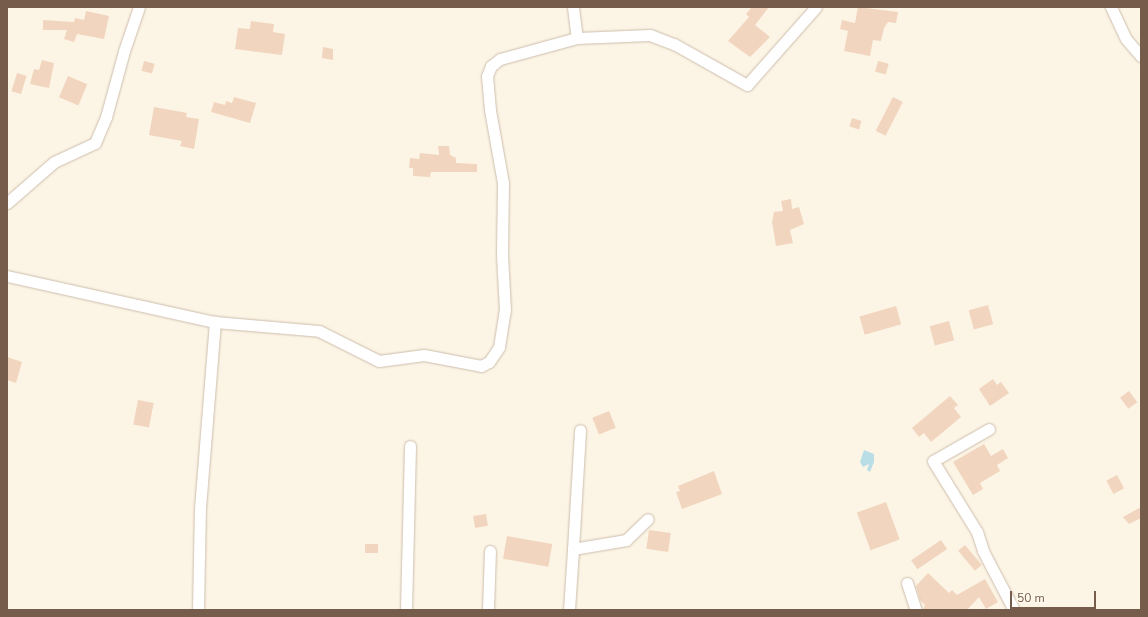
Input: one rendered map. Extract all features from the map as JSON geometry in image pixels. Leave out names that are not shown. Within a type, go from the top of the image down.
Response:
[{"type":"street","points":[[7,203],[54,162],[95,143],[106,118],[124,51],[139,7]]},
{"type":"street","points":[[573,7],[577,38]]},
{"type":"street","points":[[7,276],[215,322],[319,332],[378,361],[424,356],[474,366],[489,362],[499,347],[505,310],[502,254],[503,183],[490,110],[487,76],[491,66],[500,59],[577,38],[650,35],[674,44],[747,85],[816,7]]},
{"type":"street","points":[[1111,7],[1126,39],[1141,56]]},
{"type":"street","points":[[198,610],[200,516],[215,322]]},
{"type":"street","points":[[989,429],[933,461],[977,532],[983,551],[1014,610]]},
{"type":"street","points":[[569,610],[580,430]]},
{"type":"street","points":[[406,610],[410,446]]},
{"type":"street","points":[[573,548],[626,540],[648,519]]},
{"type":"street","points":[[488,610],[490,551]]},
{"type":"street","points":[[907,584],[916,610]]},
{"type":"water","points":[[864,450],[874,454],[874,462],[870,472],[867,470],[869,464],[863,467],[860,462]]},
{"type":"building","points":[[752,7],[769,7],[755,25],[770,37],[750,57],[728,41],[749,17],[746,14]]},
{"type":"building","points":[[858,7],[898,12],[896,23],[888,22],[884,28],[881,41],[873,40],[870,56],[844,51],[848,31],[840,29],[842,20],[855,23]]},
{"type":"building","points":[[86,11],[109,16],[104,39],[77,34],[74,42],[64,39],[67,30],[43,30],[43,20],[74,22],[75,18],[84,20]]},
{"type":"building","points":[[251,21],[274,24],[273,32],[285,34],[282,55],[235,49],[238,28],[250,29]]},
{"type":"building","points":[[323,47],[333,49],[333,60],[322,58]]},
{"type":"building","points":[[42,60],[54,63],[49,88],[30,84],[34,69],[39,70]]},
{"type":"building","points":[[144,61],[155,64],[152,74],[141,71]]},
{"type":"building","points":[[878,61],[889,64],[886,74],[875,72]]},
{"type":"building","points":[[17,73],[27,76],[21,94],[11,91]]},
{"type":"building","points":[[68,76],[87,84],[78,105],[59,97]]},
{"type":"building","points":[[234,97],[256,103],[250,123],[211,112],[214,102],[225,105],[226,101],[232,103]]},
{"type":"building","points":[[893,97],[903,102],[886,136],[876,131]]},
{"type":"building","points":[[154,107],[187,113],[186,117],[199,119],[194,149],[180,146],[182,141],[149,135]]},
{"type":"building","points":[[852,118],[862,121],[859,130],[849,127]]},
{"type":"building","points":[[438,146],[449,146],[450,155],[456,158],[456,163],[477,164],[477,172],[431,172],[430,177],[413,176],[413,168],[409,168],[410,158],[419,159],[420,153],[439,155]]},
{"type":"building","points":[[791,199],[792,209],[799,207],[804,224],[790,230],[793,243],[776,246],[772,222],[774,212],[783,211],[781,201]]},
{"type":"building","points":[[988,305],[993,324],[974,329],[969,310]]},
{"type":"building","points":[[896,306],[901,324],[865,335],[859,316]]},
{"type":"building","points":[[949,321],[954,340],[935,345],[930,326]]},
{"type":"building","points":[[7,357],[22,362],[16,383],[7,380]]},
{"type":"building","points":[[993,379],[997,385],[1001,382],[1009,393],[990,406],[979,389]]},
{"type":"building","points":[[1129,391],[1137,402],[1128,409],[1120,397]]},
{"type":"building","points":[[950,396],[958,405],[954,408],[961,417],[931,442],[924,433],[919,437],[912,428]]},
{"type":"building","points":[[138,400],[154,403],[149,428],[133,425]]},
{"type":"building","points":[[609,411],[616,428],[599,434],[592,418]]},
{"type":"building","points":[[984,444],[991,456],[1003,449],[1008,458],[997,465],[1000,471],[980,483],[983,489],[973,495],[953,462]]},
{"type":"building","points":[[714,471],[722,494],[682,509],[676,492],[680,491],[678,486]]},
{"type":"building","points":[[1117,475],[1124,488],[1113,494],[1106,481]]},
{"type":"building","points":[[886,502],[900,540],[871,550],[857,513]]},
{"type":"building","points":[[1141,507],[1141,518],[1129,524],[1123,517]]},
{"type":"building","points":[[486,514],[488,526],[475,528],[473,516]]},
{"type":"building","points":[[649,530],[671,533],[668,552],[646,549]]},
{"type":"building","points":[[507,536],[552,544],[548,567],[503,559]]},
{"type":"building","points":[[941,540],[947,549],[917,569],[911,560]]},
{"type":"building","points":[[365,544],[378,544],[378,553],[365,553]]},
{"type":"building","points":[[965,545],[982,565],[975,571],[958,551]]},
{"type":"building","points":[[928,573],[949,593],[952,590],[957,595],[985,579],[998,602],[986,609],[979,597],[967,610],[923,610],[925,605],[920,600],[916,586]]}]
